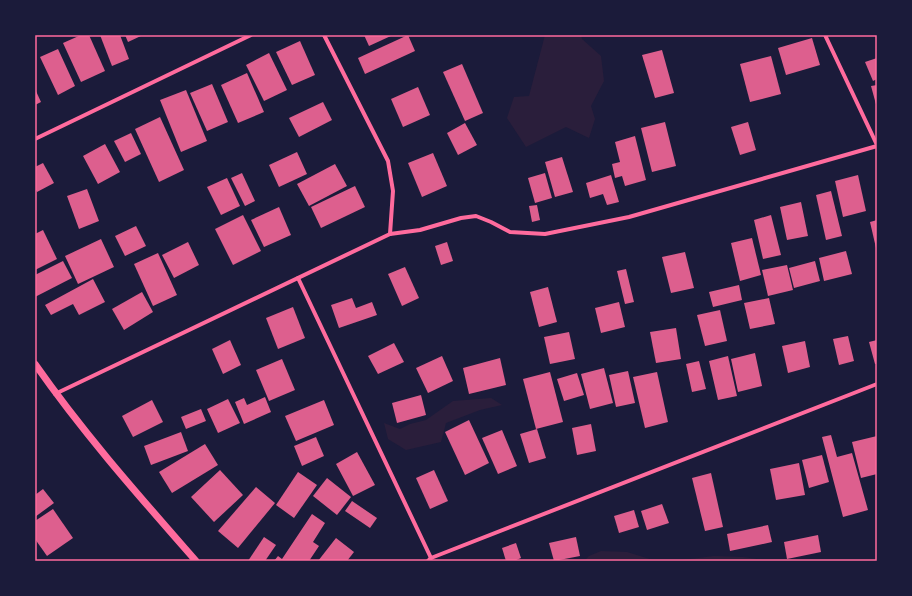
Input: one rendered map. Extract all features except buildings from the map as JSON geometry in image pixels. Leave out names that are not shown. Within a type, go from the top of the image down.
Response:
[{"type":"street","points":[[35,139],[251,35]]},
{"type":"street","points":[[324,35],[388,161],[393,191],[390,234]]},
{"type":"street","points":[[56,394],[390,234],[420,230],[461,218],[476,216],[510,232],[545,234],[629,218],[877,145],[825,35]]},
{"type":"street","points":[[298,278],[430,559],[877,384]]},
{"type":"street","points":[[35,364],[56,394],[116,471],[196,561]]},
{"type":"shaded area","points":[[545,35],[581,35],[582,39],[601,56],[604,81],[591,106],[595,119],[589,138],[566,127],[526,147],[507,118],[514,97],[529,96]]},
{"type":"shaded area","points":[[491,398],[502,405],[480,410],[446,423],[441,442],[406,450],[388,439],[384,423],[400,429],[410,424],[426,420],[453,401]]},
{"type":"shaded area","points":[[601,551],[627,552],[653,560],[682,560],[714,556],[743,557],[771,561],[584,561],[589,556]]}]
